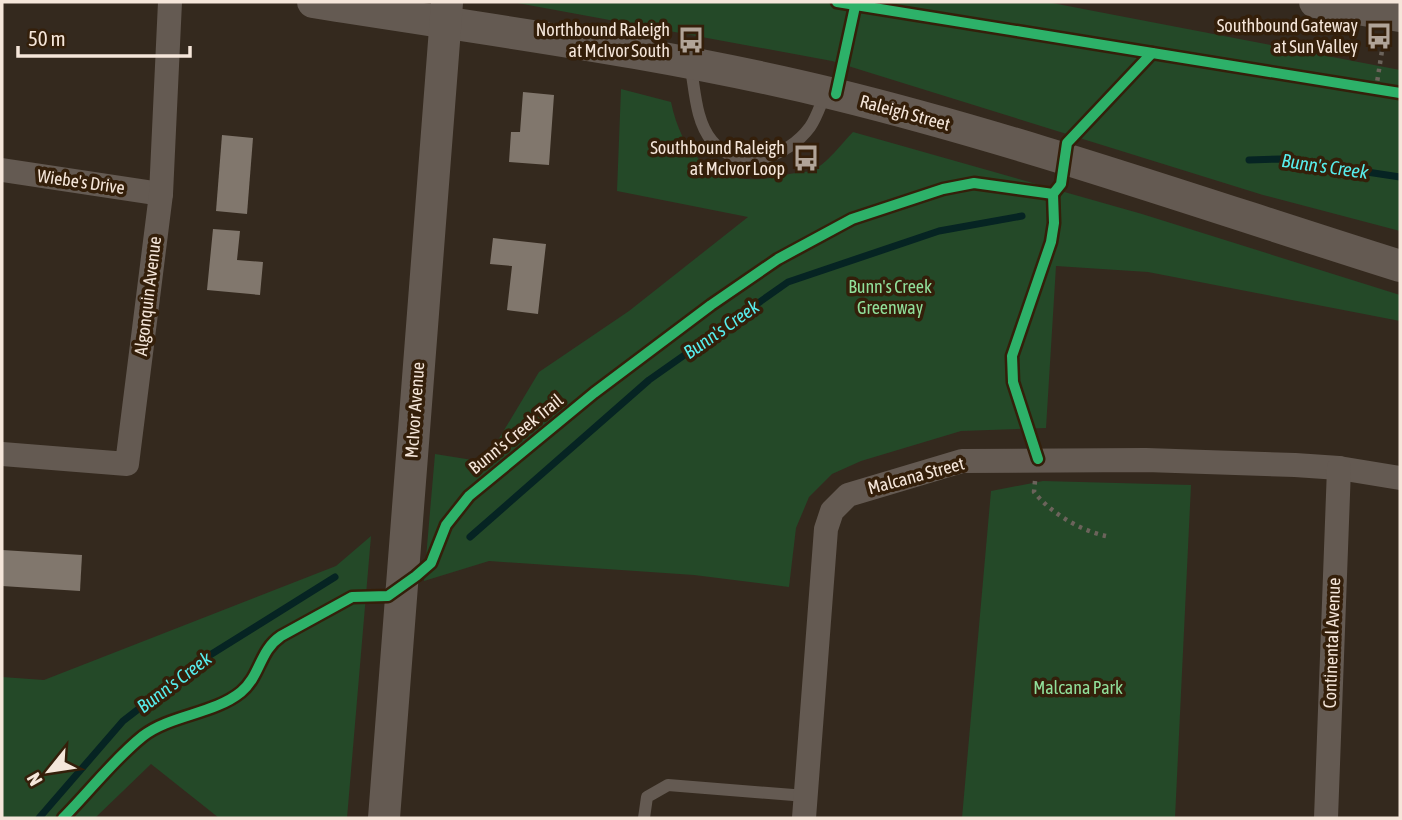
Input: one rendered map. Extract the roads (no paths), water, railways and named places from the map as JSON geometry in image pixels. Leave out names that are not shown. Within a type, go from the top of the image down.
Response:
[{"type":"street","name":"Algonquin Avenue","points":[[2,454],[127,464],[161,194],[170,2]]},
{"type":"street","name":"Raleigh Street","points":[[313,2],[446,13],[826,92],[933,120],[1400,266]]},
{"type":"street","points":[[1315,2],[1390,26]]},
{"type":"street","name":"McIvor Avenue","points":[[384,818],[446,13]]},
{"type":"street","name":"Wiebe's Drive","points":[[2,170],[161,194]]},
{"type":"street","name":"Malcana Street","points":[[805,807],[826,529],[832,511],[848,495],[962,461],[1146,460],[1339,468],[1400,478]]},
{"type":"street","name":"Continental Avenue","points":[[1326,818],[1339,468]]},
{"type":"lane","points":[[690,63],[700,118],[712,141],[727,152],[746,160],[780,153],[796,142],[811,126],[826,92]]},
{"type":"lane","points":[[644,818],[647,797],[668,785],[805,807]]},
{"type":"waterway","name":"Bunn's Creek","points":[[1249,160],[1281,159],[1400,177]]},
{"type":"waterway","name":"Bunn's Creek","points":[[470,537],[649,380],[788,282],[939,231],[1022,216]]},
{"type":"waterway","name":"Bunn's Creek","points":[[39,818],[123,721],[202,660],[335,577]]},
{"type":"place","name":"Southbound Gateway at Sun Valley","points":[[1379,36]]},
{"type":"place","name":"Northbound Raleigh at McIvor South","points":[[691,40]]},
{"type":"place","name":"Southbound Raleigh at McIvor Loop","points":[[806,158]]},
{"type":"park label","name":"Bunn's Creek Greenway","points":[[890,297]]},
{"type":"park label","name":"Malcana Park","points":[[1078,688]]}]
